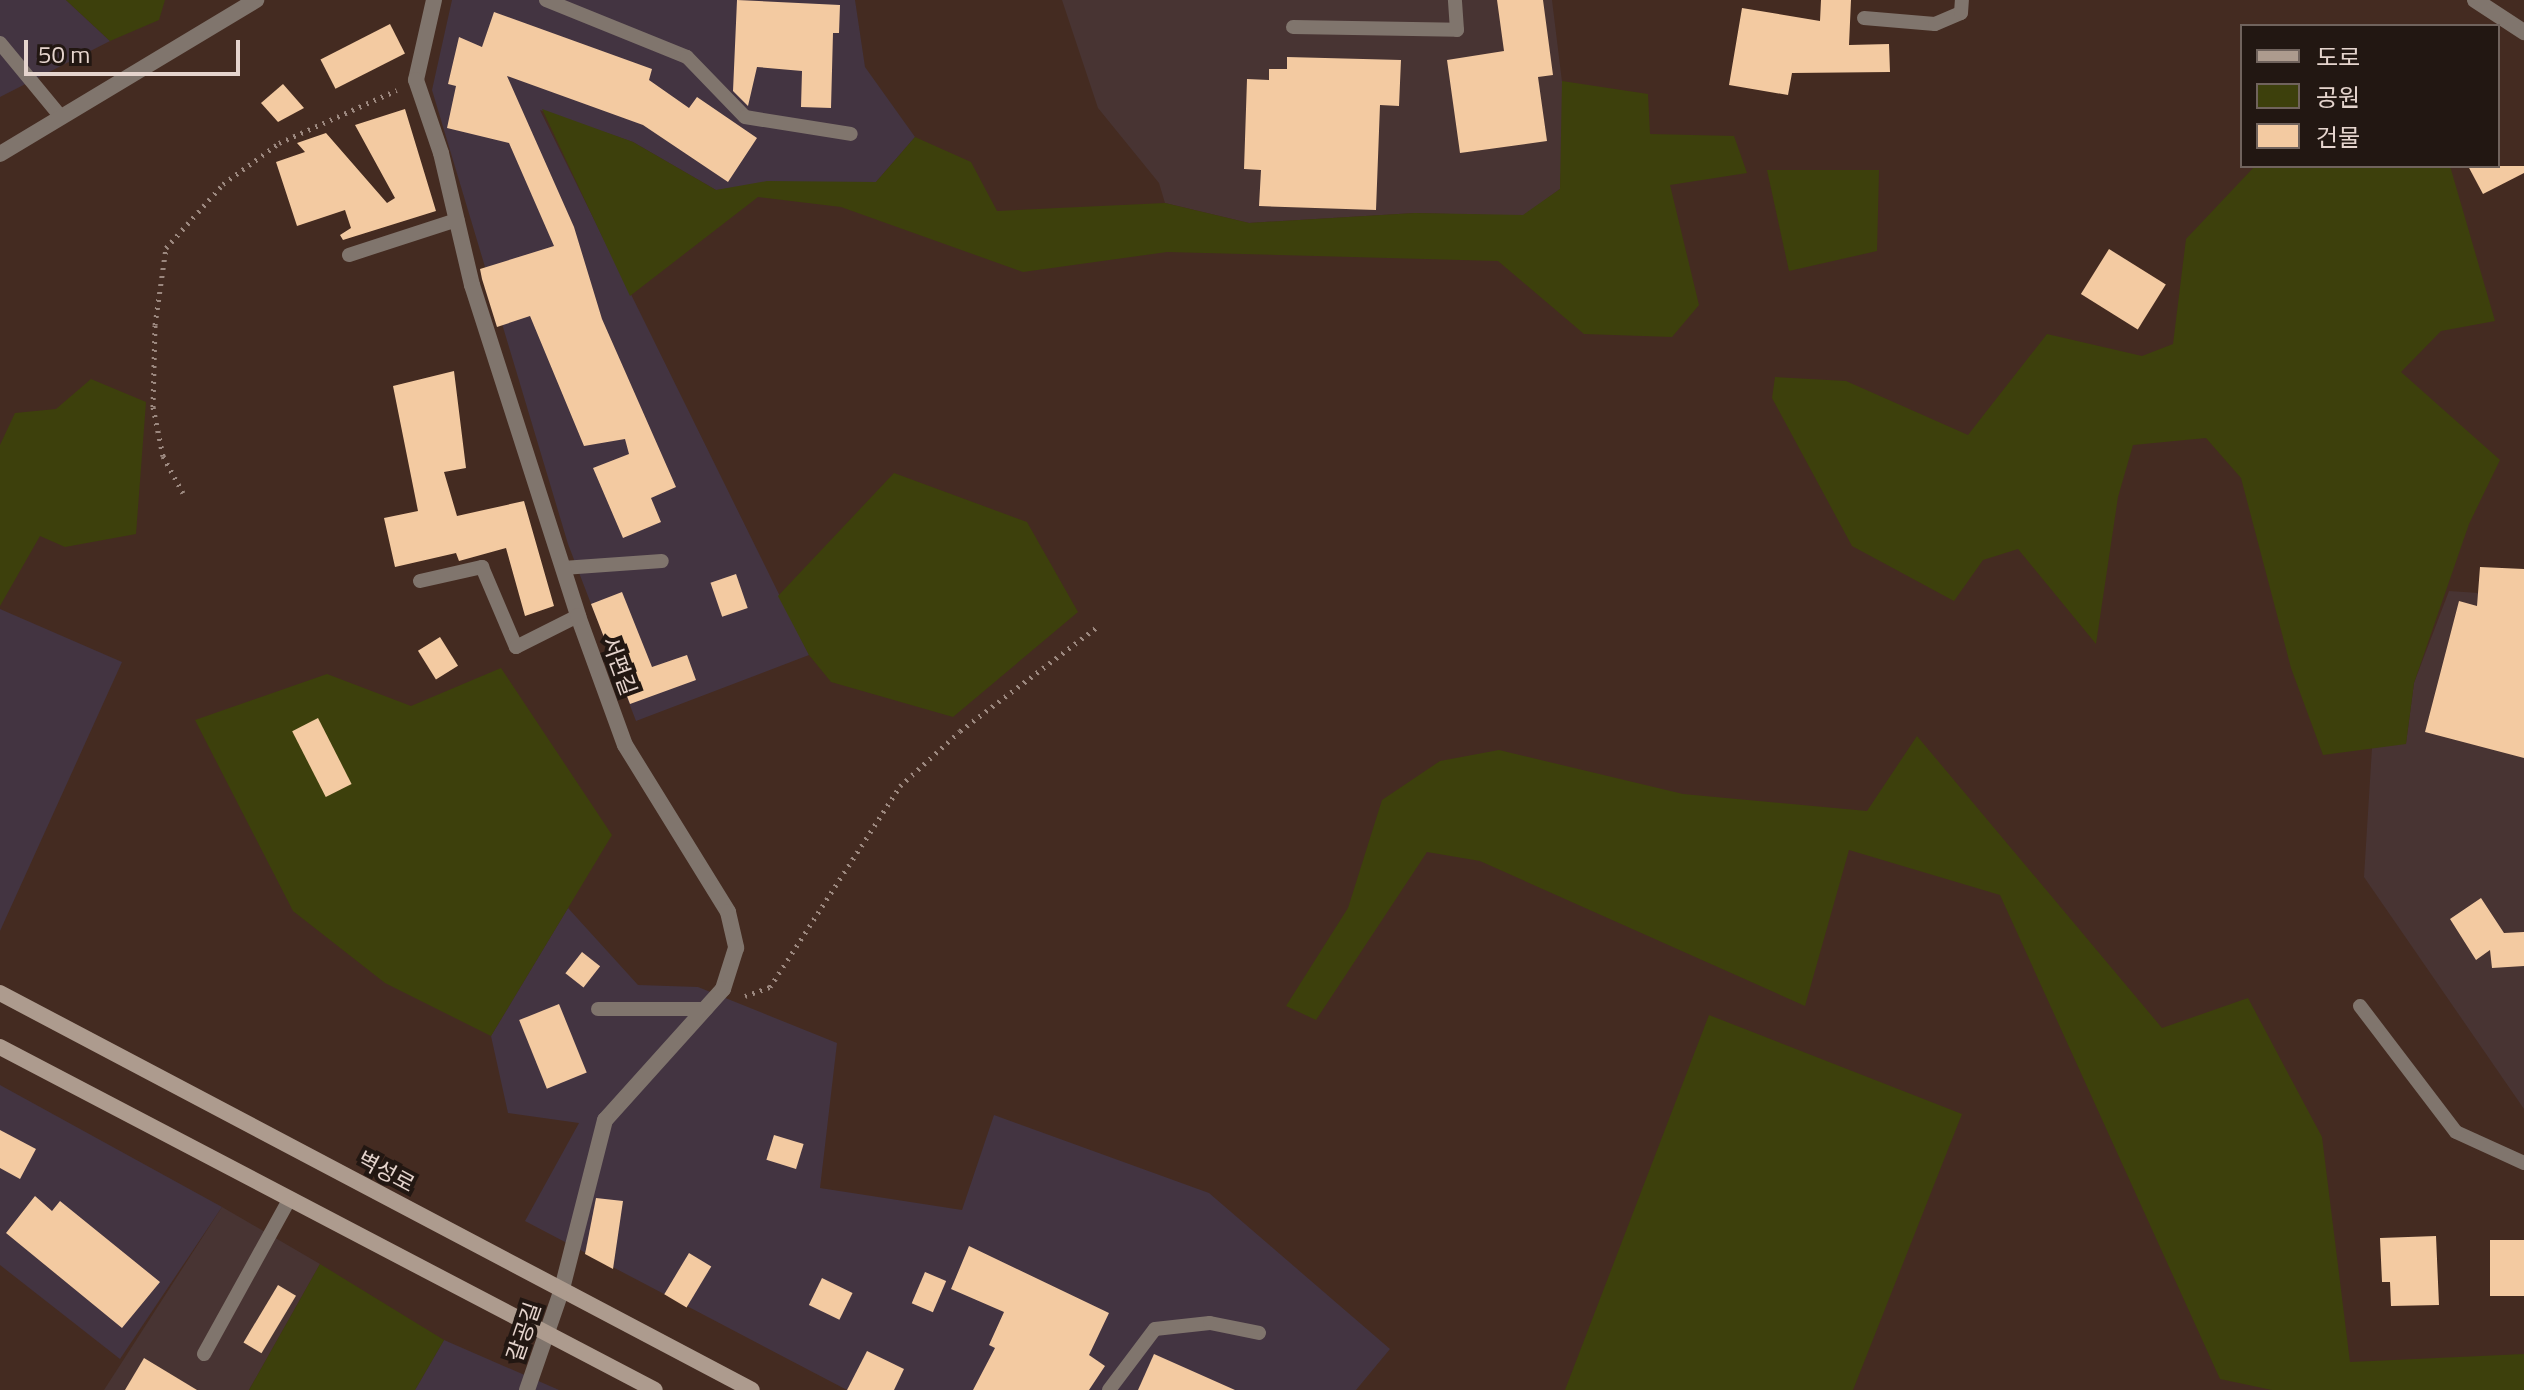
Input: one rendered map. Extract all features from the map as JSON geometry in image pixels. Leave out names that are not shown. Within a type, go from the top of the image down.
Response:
[{"type":"main road","name":"벽성로","points":[[0,993],[752,1390]]},
{"type":"main road","points":[[0,1047],[654,1390]]},
{"type":"street","points":[[0,154],[256,0]]},
{"type":"street","name":"서편길","points":[[434,0],[416,80],[578,616],[625,745],[728,912],[736,948],[723,989],[605,1120],[562,1289]]},
{"type":"street","points":[[2475,0],[2524,32]]},
{"type":"street","name":"갈공길","points":[[527,1390],[562,1289]]},
{"type":"lane","points":[[546,0],[687,57],[745,117],[851,134]]},
{"type":"lane","points":[[1293,27],[1457,30],[1455,0]]},
{"type":"lane","points":[[1864,18],[1935,24],[1961,13],[1962,0]]},
{"type":"lane","points":[[0,43],[61,117]]},
{"type":"lane","points":[[349,255],[457,220]]},
{"type":"lane","points":[[563,568],[662,561]]},
{"type":"lane","points":[[420,581],[482,567],[516,647],[578,616]]},
{"type":"lane","points":[[2360,1006],[2456,1132],[2524,1163]]},
{"type":"lane","points":[[598,1009],[706,1009]]},
{"type":"lane","points":[[204,1354],[290,1198]]},
{"type":"lane","points":[[1109,1390],[1155,1329],[1210,1323],[1259,1333]]},
{"type":"path","points":[[183,493],[163,456],[153,407],[155,325],[166,248],[223,184],[279,143],[416,80]]},
{"type":"path","points":[[706,1009],[770,987],[900,786],[960,731],[1097,627]]},
{"type":"shaded area","points":[[0,0],[66,0],[110,41],[0,97]]},
{"type":"shaded area","points":[[452,0],[855,0],[865,67],[915,137],[876,182],[716,190],[633,142],[540,110],[809,655],[636,721],[568,544],[432,90]]},
{"type":"shaded area","points":[[1062,0],[1552,0],[1565,106],[1560,189],[1523,216],[1415,213],[1249,223],[1165,203],[1159,183],[1098,108]]},
{"type":"shaded area","points":[[2449,591],[2524,596],[2524,1109],[2364,877],[2372,748],[2406,743],[2414,683]]},
{"type":"shaded area","points":[[0,609],[122,662],[0,931]]},
{"type":"shaded area","points":[[568,908],[638,985],[698,987],[837,1043],[820,1188],[962,1210],[994,1115],[1209,1193],[1390,1349],[1356,1390],[847,1390],[525,1221],[579,1123],[508,1113],[491,1036]]},
{"type":"shaded area","points":[[0,1085],[222,1207],[120,1359],[0,1265]]},
{"type":"shaded area","points":[[222,1207],[320,1264],[249,1390],[104,1390]]},
{"type":"shaded area","points":[[444,1340],[559,1390],[415,1390]]},
{"type":"green space","points":[[66,0],[165,0],[159,20],[110,41]]},
{"type":"green space","points":[[1562,81],[1648,94],[1650,134],[1734,136],[1747,173],[1670,185],[1699,305],[1672,337],[1584,334],[1498,261],[1167,252],[1023,272],[841,207],[758,197],[630,296],[542,109],[633,142],[716,190],[767,181],[876,182],[915,137],[971,162],[997,211],[1165,203],[1249,223],[1415,213],[1523,215],[1560,189]]},
{"type":"green space","points":[[2253,168],[2451,168],[2495,321],[2441,331],[2401,372],[2500,460],[2469,524],[2414,683],[2406,744],[2323,755],[2291,668],[2241,478],[2206,438],[2133,445],[2118,497],[2096,644],[2018,549],[1983,560],[1954,601],[1852,546],[1772,398],[1775,377],[1846,381],[1968,435],[2047,334],[2142,356],[2173,344],[2186,239]]},
{"type":"green space","points":[[1767,170],[1879,170],[1877,251],[1789,271]]},
{"type":"green space","points":[[91,379],[146,402],[136,534],[65,547],[40,536],[0,606],[0,445],[15,413],[56,409]]},
{"type":"green space","points":[[894,473],[1027,522],[1078,612],[953,717],[831,682],[809,655],[778,596]]},
{"type":"green space","points":[[501,668],[612,835],[491,1036],[385,983],[293,911],[195,720],[327,674],[411,706]]},
{"type":"green space","points":[[1917,736],[2162,1028],[2248,998],[2322,1137],[2350,1362],[2524,1354],[2524,1390],[2272,1390],[2220,1379],[2000,895],[1849,850],[1805,1006],[1480,861],[1427,852],[1316,1020],[1286,1006],[1348,908],[1382,800],[1440,761],[1499,750],[1683,794],[1867,811]]},
{"type":"green space","points":[[1709,1015],[1962,1114],[1853,1390],[1565,1390]]},
{"type":"green space","points":[[320,1264],[444,1340],[415,1390],[249,1390]]},
{"type":"building","points":[[737,0],[840,5],[839,33],[833,33],[831,108],[801,107],[802,71],[757,67],[748,106],[733,91]]},
{"type":"building","points":[[1497,0],[1543,0],[1553,75],[1538,77],[1547,141],[1460,153],[1447,60],[1504,51]]},
{"type":"building","points":[[1821,0],[1851,0],[1849,45],[1889,44],[1890,72],[1792,73],[1788,95],[1729,85],[1742,8],[1820,21]]},
{"type":"building","points":[[494,12],[652,69],[649,80],[689,108],[697,97],[757,138],[728,182],[643,125],[507,76],[574,227],[602,319],[676,487],[651,498],[661,522],[623,538],[593,468],[629,454],[625,439],[584,446],[530,316],[497,327],[482,279],[480,269],[554,246],[509,143],[447,128],[456,86],[448,84],[459,37],[482,47]]},
{"type":"building","points":[[390,24],[405,53],[335,89],[321,59]]},
{"type":"building","points":[[1287,57],[1401,60],[1399,106],[1380,105],[1376,210],[1259,206],[1261,170],[1244,169],[1247,79],[1269,80],[1269,69],[1287,69]]},
{"type":"building","points":[[283,84],[304,108],[278,122],[261,103]]},
{"type":"building","points":[[405,109],[436,211],[343,240],[340,235],[351,228],[345,210],[297,226],[276,162],[305,152],[297,143],[326,133],[387,203],[395,198],[355,125]]},
{"type":"building","points":[[2524,166],[2524,173],[2483,194],[2469,168]]},
{"type":"building","points":[[2109,249],[2166,285],[2138,329],[2081,294]]},
{"type":"building","points":[[454,371],[466,468],[444,472],[457,516],[524,501],[554,606],[525,616],[506,548],[459,561],[456,553],[395,567],[384,518],[418,511],[393,386]]},
{"type":"building","points":[[2480,567],[2524,569],[2524,758],[2425,732],[2459,601],[2477,606]]},
{"type":"building","points":[[736,574],[748,608],[722,617],[710,583]]},
{"type":"building","points":[[622,592],[652,667],[687,655],[696,680],[630,704],[591,604]]},
{"type":"building","points":[[440,637],[458,666],[436,680],[418,651]]},
{"type":"building","points":[[318,718],[352,784],[326,797],[292,731]]},
{"type":"building","points":[[2481,898],[2504,933],[2524,932],[2524,966],[2492,968],[2490,950],[2476,960],[2450,919]]},
{"type":"building","points":[[582,952],[600,966],[584,987],[565,973]]},
{"type":"building","points":[[559,1004],[587,1073],[547,1089],[519,1020]]},
{"type":"building","points":[[0,1130],[36,1149],[20,1179],[0,1168]]},
{"type":"building","points":[[774,1135],[804,1144],[796,1169],[766,1160]]},
{"type":"building","points":[[35,1196],[52,1211],[60,1201],[160,1282],[122,1328],[6,1233]]},
{"type":"building","points":[[596,1198],[623,1201],[613,1269],[585,1254]]},
{"type":"building","points":[[2436,1236],[2439,1305],[2391,1306],[2390,1282],[2382,1282],[2380,1238]]},
{"type":"building","points":[[2490,1240],[2524,1240],[2524,1296],[2490,1296]]},
{"type":"building","points":[[969,1246],[1109,1313],[1089,1355],[1105,1366],[1089,1390],[973,1390],[995,1348],[989,1345],[1004,1312],[951,1289]]},
{"type":"building","points":[[689,1253],[711,1266],[687,1308],[664,1294]]},
{"type":"building","points":[[925,1272],[946,1281],[933,1312],[912,1303]]},
{"type":"building","points":[[822,1278],[853,1293],[839,1320],[809,1305]]},
{"type":"building","points":[[278,1285],[296,1296],[261,1353],[243,1342]]},
{"type":"building","points":[[867,1351],[904,1369],[894,1390],[847,1390]]},
{"type":"building","points":[[1154,1354],[1235,1390],[1138,1390]]},
{"type":"building","points":[[144,1358],[197,1390],[125,1390]]}]
